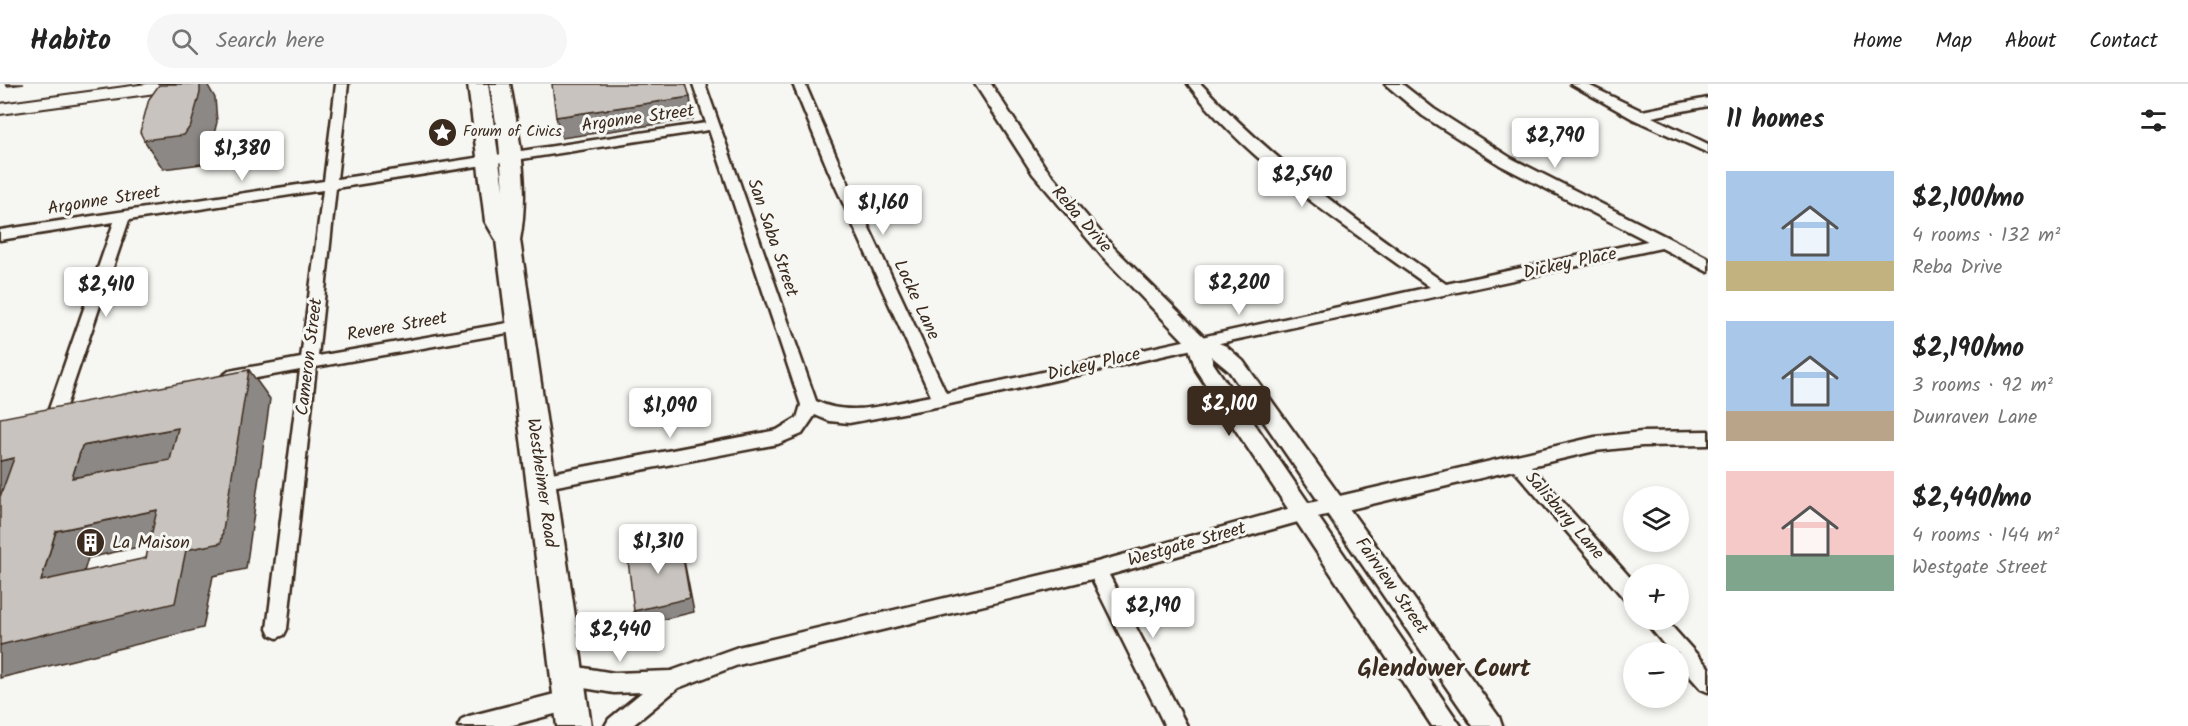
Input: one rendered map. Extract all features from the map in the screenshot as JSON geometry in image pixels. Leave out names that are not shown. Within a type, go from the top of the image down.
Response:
[{"type":"main road","points":[[0,98],[102,84]]},
{"type":"main road","points":[[0,109],[185,84]]},
{"type":"main road","name":"Westheimer Road","points":[[478,84],[495,221],[508,240]]},
{"type":"main road","name":"Westheimer Road","points":[[500,84],[511,156],[514,219],[508,240],[570,700]]},
{"type":"street","name":"Cameron Street","points":[[276,629],[332,184],[342,84]]},
{"type":"street","name":"San Saba Street","points":[[699,84],[809,405]]},
{"type":"street","name":"Locke Lane","points":[[799,84],[836,172],[941,400]]},
{"type":"street","name":"Reba Drive","points":[[983,84],[1039,170],[1108,252],[1197,342],[1219,351],[1236,366],[1335,505]]},
{"type":"street","points":[[1194,84],[1224,118],[1286,175],[1331,210],[1446,291]]},
{"type":"street","points":[[1393,84],[1449,126],[1514,167],[1708,266]]},
{"type":"street","points":[[1577,84],[1637,116],[1708,149]]},
{"type":"street","points":[[1637,116],[1708,102]]},
{"type":"street","name":"Argonne Street","points":[[0,235],[712,126]]},
{"type":"street","points":[[80,405],[51,410],[123,216]]},
{"type":"street","name":"Dickey Place","points":[[809,405],[829,415],[849,417],[941,400],[1197,342],[1666,243]]},
{"type":"street","name":"Revere Street","points":[[218,380],[518,326]]},
{"type":"street","name":"Reba Drive","points":[[1197,342],[1203,365],[1305,512]]},
{"type":"street","points":[[541,482],[778,437],[799,430],[806,422],[809,405]]},
{"type":"street","name":"Westgate Street","points":[[469,726],[570,700],[614,683],[671,681],[738,656],[1097,570],[1305,512],[1519,464],[1595,444],[1642,439],[1708,438]]},
{"type":"street","name":"Salisbury Lane","points":[[1519,464],[1623,583]]},
{"type":"street","name":"Fairview Street","points":[[1335,505],[1489,726]]},
{"type":"street","name":"Fairview Street","points":[[1305,512],[1448,726]]},
{"type":"street","points":[[1097,570],[1176,726]]},
{"type":"street","points":[[1663,630],[1708,682]]},
{"type":"street","name":"Westgate Street","points":[[616,726],[671,681]]},
{"type":"building","points":[[200,84],[200,93],[191,125],[184,135],[144,140],[140,132],[149,99],[159,85]]},
{"type":"building","points":[[552,84],[686,84],[690,97],[556,117]]},
{"type":"building","points":[[249,370],[221,543],[186,550],[175,603],[0,645],[0,497],[14,458],[0,461],[0,418]],"holes":[[[178,428],[170,460],[72,478],[82,446]],[[157,510],[146,558],[41,581],[56,531]]]},
{"type":"building","points":[[680,540],[690,598],[634,611],[627,551]]},
{"type":"place","name":"Forum of Civics","points":[[442,132]]},
{"type":"place","name":"La Maison","points":[[91,543]]},
{"type":"district","name":"Glendower Court","points":[[1444,669]]}]
